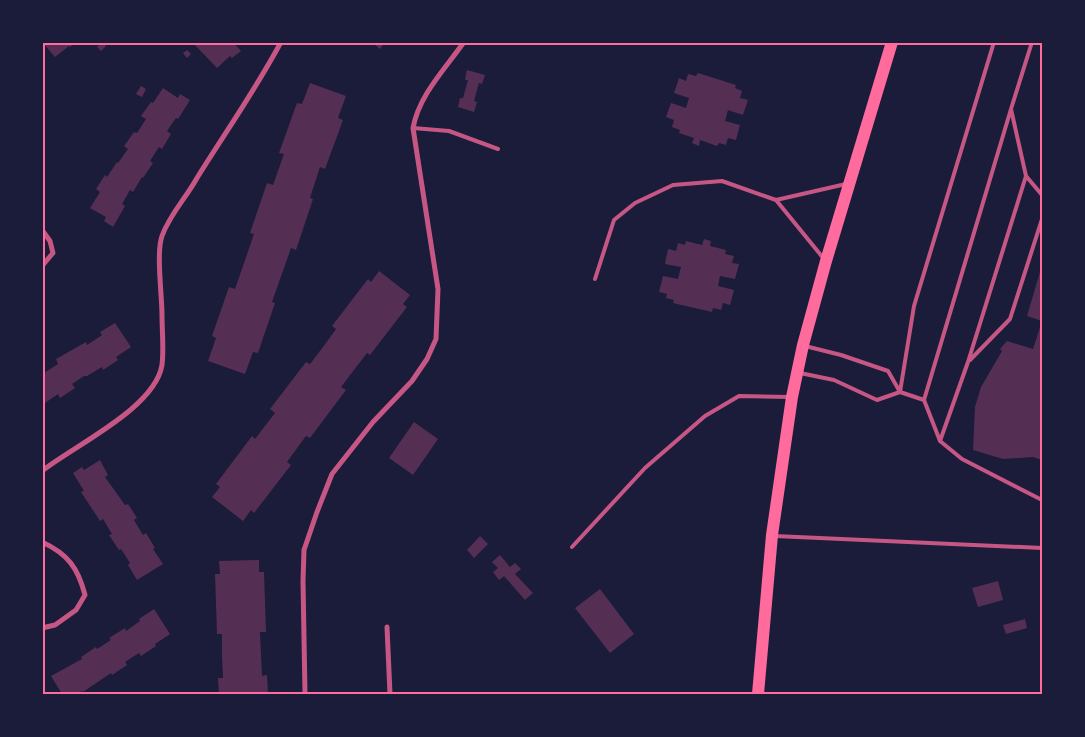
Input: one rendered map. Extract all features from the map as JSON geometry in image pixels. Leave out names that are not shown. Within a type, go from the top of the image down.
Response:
[{"type":"main road","points":[[758,694],[772,535],[792,397],[803,345],[826,261],[892,42]]},
{"type":"street","points":[[42,471],[130,411],[156,380],[162,366],[160,246],[162,237],[174,212],[267,70],[281,42]]},
{"type":"street","points":[[305,694],[304,550],[317,512],[332,474],[373,422],[412,381],[427,359],[436,339],[438,289],[413,128],[415,116],[424,97],[464,42]]},
{"type":"street","points":[[42,230],[50,241],[53,253],[42,266]]},
{"type":"street","points":[[42,542],[58,549],[76,569],[84,595],[76,610],[55,625],[42,628]]},
{"type":"street","points":[[387,627],[390,694]]},
{"type":"lane","points":[[900,392],[914,306],[994,42]]},
{"type":"lane","points":[[1032,42],[924,400],[940,441],[962,459],[1042,500]]},
{"type":"lane","points":[[1011,109],[1026,176],[1042,195]]},
{"type":"lane","points":[[413,128],[449,131],[498,149]]},
{"type":"lane","points":[[940,441],[968,362],[1026,176]]},
{"type":"lane","points":[[595,279],[614,220],[636,203],[673,184],[722,181],[776,200],[826,261]]},
{"type":"lane","points":[[776,200],[849,183]]},
{"type":"lane","points":[[968,362],[1010,319],[1042,219]]},
{"type":"lane","points":[[803,345],[841,355],[888,371],[900,392]]},
{"type":"lane","points":[[797,373],[834,380],[877,400],[900,392],[924,400]]},
{"type":"lane","points":[[572,548],[645,468],[705,416],[739,396],[792,397]]},
{"type":"lane","points":[[772,535],[1042,548]]},
{"type":"building","points":[[42,42],[76,42],[55,57]]},
{"type":"building","points":[[102,42],[106,46],[101,51],[97,47]]},
{"type":"building","points":[[192,42],[233,42],[241,51],[232,58],[230,56],[217,68]]},
{"type":"building","points":[[372,42],[385,42],[380,49]]},
{"type":"building","points":[[187,50],[191,54],[187,58],[183,53]]},
{"type":"building","points":[[467,70],[485,75],[482,84],[479,83],[474,101],[477,102],[474,112],[458,107],[460,98],[463,98],[468,80],[465,80]]},
{"type":"building","points":[[698,73],[736,85],[735,88],[742,91],[740,98],[748,100],[743,115],[728,110],[725,121],[740,125],[736,140],[728,138],[726,145],[719,143],[717,146],[700,140],[699,146],[692,143],[694,138],[679,133],[680,130],[672,127],[674,120],[666,117],[671,103],[686,108],[689,98],[674,93],[679,78],[686,81],[688,74],[696,76]]},
{"type":"building","points":[[310,83],[346,96],[338,118],[343,120],[325,169],[320,167],[310,198],[313,199],[296,250],[291,248],[272,302],[275,303],[258,353],[253,352],[245,374],[208,361],[216,338],[212,336],[229,287],[235,289],[254,234],[250,233],[267,183],[273,185],[284,154],[279,153],[297,103],[302,104]]},
{"type":"building","points":[[141,86],[146,89],[142,97],[136,94]]},
{"type":"building","points":[[163,88],[178,98],[180,94],[190,100],[178,119],[176,118],[167,131],[171,134],[162,149],[159,147],[150,161],[153,163],[143,178],[133,192],[130,190],[122,204],[125,206],[113,227],[104,221],[106,217],[90,208],[100,192],[96,189],[105,175],[107,177],[128,149],[124,146],[134,132],[137,133],[146,119],[141,116]]},
{"type":"building","points":[[704,239],[711,241],[710,246],[726,250],[725,254],[734,256],[732,263],[739,264],[735,279],[720,276],[718,286],[734,290],[730,305],[723,303],[721,310],[713,308],[712,312],[673,303],[674,300],[666,298],[667,294],[659,292],[663,276],[678,279],[681,267],[665,264],[668,249],[676,251],[678,243],[685,245],[686,241],[702,245]]},
{"type":"building","points":[[1042,265],[1042,321],[1027,316]]},
{"type":"building","points":[[379,271],[410,295],[403,304],[407,307],[370,355],[367,353],[341,387],[346,390],[310,438],[306,436],[287,462],[291,465],[254,513],[251,510],[243,521],[212,497],[220,487],[216,484],[252,436],[255,439],[275,413],[270,409],[306,362],[310,364],[323,347],[336,329],[332,326],[368,279],[371,282]]},
{"type":"building","points":[[1042,321],[1042,460],[1033,457],[1003,459],[973,450],[975,407],[981,387],[1002,351],[1000,349],[1007,341],[1033,349]]},
{"type":"building","points":[[115,323],[131,347],[116,357],[118,360],[103,370],[102,367],[84,376],[72,384],[75,388],[60,398],[58,394],[42,405],[42,370],[44,373],[58,364],[56,359],[86,342],[87,345],[102,335],[100,332]]},
{"type":"building","points":[[414,422],[438,439],[413,475],[389,458]]},
{"type":"building","points":[[100,460],[108,475],[105,477],[125,505],[128,504],[137,518],[134,520],[143,535],[146,533],[155,548],[153,549],[163,564],[137,580],[128,565],[130,563],[109,535],[112,534],[103,519],[100,521],[81,492],[84,491],[73,473],[82,467],[84,470]]},
{"type":"building","points":[[480,536],[488,544],[474,558],[467,550]]},
{"type":"building","points":[[500,555],[510,567],[515,563],[521,569],[515,574],[533,593],[525,600],[504,576],[499,580],[493,572],[498,568],[492,562]]},
{"type":"building","points":[[259,560],[259,572],[264,572],[266,632],[260,632],[262,676],[267,675],[268,694],[219,694],[218,678],[223,678],[222,634],[217,634],[215,574],[220,574],[219,561]]},
{"type":"building","points":[[998,581],[1003,600],[978,607],[972,588]]},
{"type":"building","points":[[600,589],[634,634],[610,653],[575,608]]},
{"type":"building","points":[[154,609],[170,634],[141,656],[139,653],[125,662],[127,665],[112,675],[111,673],[83,692],[62,694],[51,676],[82,659],[81,657],[111,640],[109,638],[125,628],[126,631]]},
{"type":"building","points":[[1025,619],[1027,628],[1006,634],[1003,625]]}]
